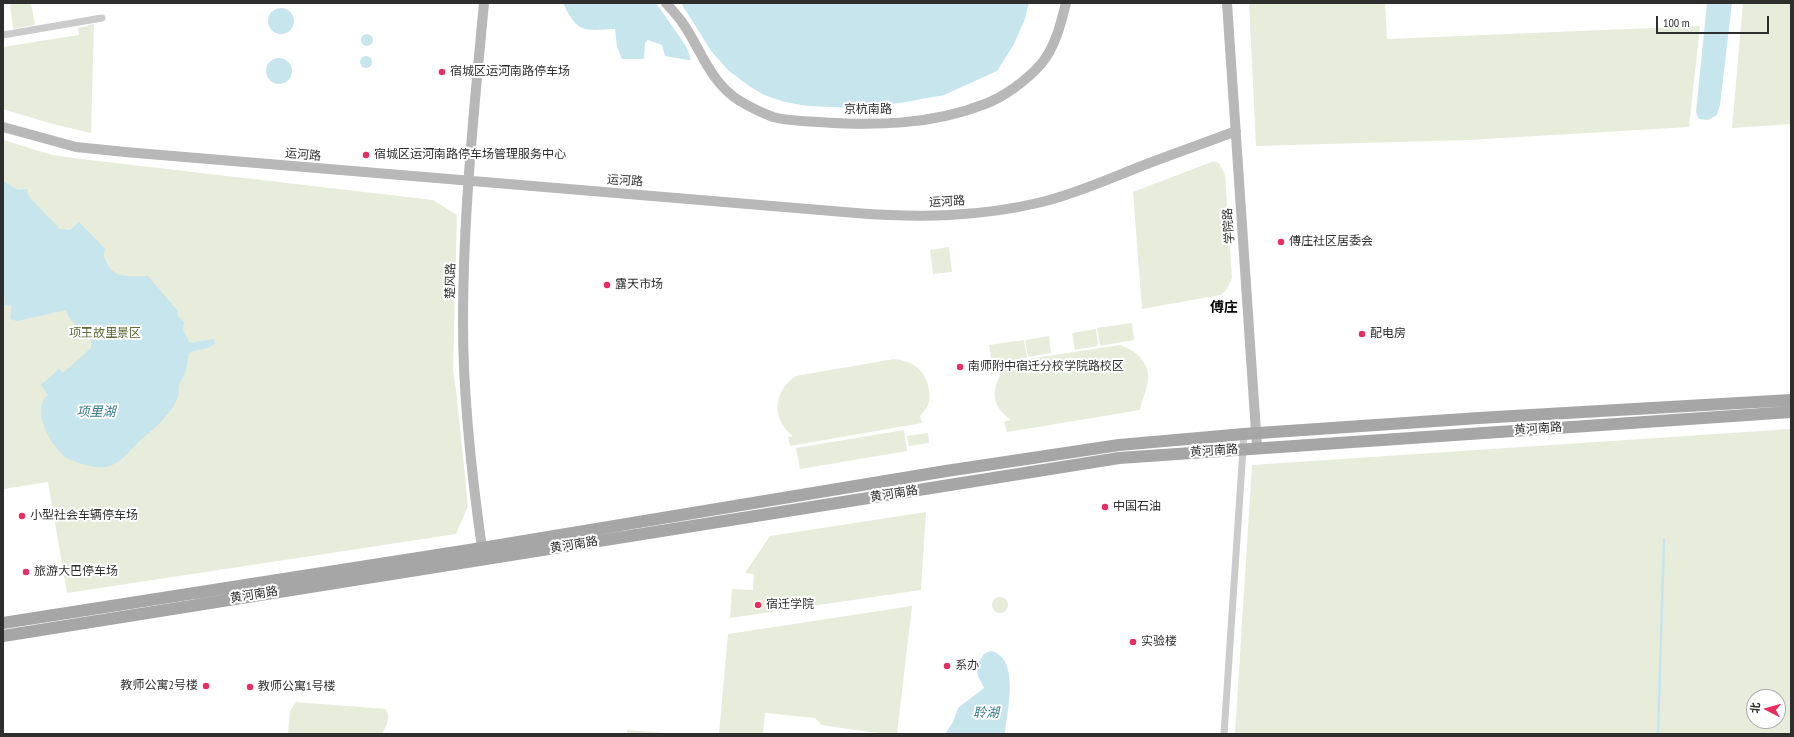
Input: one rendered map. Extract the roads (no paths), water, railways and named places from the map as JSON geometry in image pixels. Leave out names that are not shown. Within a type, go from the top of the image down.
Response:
[{"type":"main road","name":"黄河南路","points":[[3,636],[482,554],[946,471],[1119,445],[1250,433],[1791,400]]},
{"type":"main road","name":"黄河南路","points":[[3,623],[482,554],[1119,458],[1243,448],[1791,412]]},
{"type":"street","name":"楚风路","points":[[482,554],[465,378],[463,316],[468,182],[484,3]]},
{"type":"street","name":"京杭南路","points":[[666,3],[682,22],[712,75],[730,94],[741,101],[773,117],[791,120],[870,125],[894,124],[958,114],[986,104],[1015,86],[1042,64],[1058,34],[1066,3]]},
{"type":"street","name":"学院路","points":[[1227,3],[1236,131],[1250,433],[1257,448]]},
{"type":"street","points":[[3,35],[102,18]]},
{"type":"street","name":"运河路","points":[[3,127],[76,147],[468,182],[895,216],[931,217],[1004,210],[1043,202],[1082,189],[1236,131]]},
{"type":"street","points":[[1224,734],[1243,448],[1250,433]]},
{"type":"water","points":[[563,3],[656,3],[686,46],[691,60],[665,56],[662,45],[648,40],[645,43],[644,59],[622,59],[617,47],[615,29],[589,30],[578,26],[573,21]]},
{"type":"water","points":[[681,3],[1029,3],[1025,19],[1014,44],[997,71],[944,95],[900,103],[855,108],[808,106],[785,102],[764,95],[749,86],[729,71],[711,51]]},
{"type":"water","points":[[1707,3],[1732,3],[1720,105],[1717,115],[1708,120],[1699,119],[1696,112]]},
{"type":"water","points":[[281,8],[290,12],[294,21],[290,30],[281,34],[272,30],[268,21],[272,12]]},
{"type":"water","points":[[367,34],[371,36],[373,40],[371,44],[367,46],[363,44],[361,40],[363,36]]},
{"type":"water","points":[[366,56],[370,58],[372,62],[370,66],[366,68],[362,66],[360,62],[362,58]]},
{"type":"water","points":[[279,58],[288,62],[292,71],[288,80],[279,84],[270,80],[266,71],[270,62]]},
{"type":"water","name":"项里湖","points":[[3,181],[18,190],[28,189],[27,193],[30,198],[60,229],[70,230],[79,222],[105,249],[105,258],[109,267],[113,271],[123,276],[148,276],[177,310],[178,316],[184,322],[183,330],[190,343],[214,339],[215,343],[212,346],[189,353],[185,374],[179,385],[178,397],[168,414],[122,459],[112,465],[106,467],[90,466],[66,458],[52,442],[44,425],[41,408],[43,401],[48,395],[41,385],[59,369],[63,373],[91,348],[91,341],[69,318],[66,310],[17,321],[10,319],[12,306],[4,305],[5,297],[3,297]]},
{"type":"water","name":"聆湖","points":[[990,651],[1000,655],[1006,663],[1009,674],[1010,686],[1005,734],[945,734],[953,722],[958,708],[984,688],[978,676],[976,666],[984,654]]},
{"type":"waterway","points":[[1658,734],[1664,539]]},
{"type":"place","name":"宿城区运河南路停车场","points":[[442,72]]},
{"type":"place","name":"宿城区运河南路停车场管理服务中心","points":[[366,155]]},
{"type":"place","name":"傅庄社区居委会","points":[[1281,242]]},
{"type":"place","name":"露天市场","points":[[607,285]]},
{"type":"place","name":"配电房","points":[[1362,334]]},
{"type":"place","name":"南师附中宿迁分校学院路校区","points":[[960,367]]},
{"type":"place","name":"中国石油","points":[[1105,507]]},
{"type":"place","name":"小型社会车辆停车场","points":[[22,516]]},
{"type":"place","name":"旅游大巴停车场","points":[[26,572]]},
{"type":"place","name":"宿迁学院","points":[[758,605]]},
{"type":"place","name":"实验楼","points":[[1133,642]]},
{"type":"place","name":"系办","points":[[947,666]]},
{"type":"place","name":"教师公寓2号楼","points":[[206,686]]},
{"type":"place","name":"教师公寓1号楼","points":[[250,687]]},
{"type":"district","name":"傅庄","points":[[1224,308]]},
{"type":"park label","name":"项王故里景区","points":[[105,334]]}]
